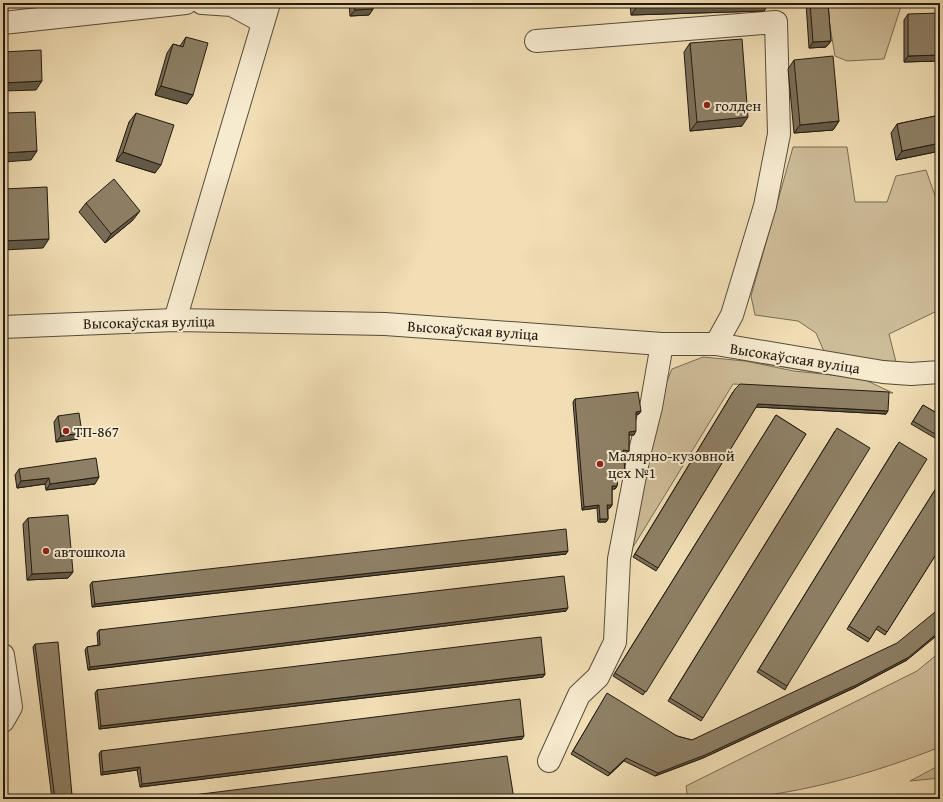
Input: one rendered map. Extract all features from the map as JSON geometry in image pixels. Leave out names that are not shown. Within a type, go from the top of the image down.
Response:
[{"type":"street","points":[[3,23],[186,3]]},
{"type":"street","points":[[175,320],[266,12],[232,5],[202,3]]},
{"type":"street","points":[[536,41],[776,22],[779,134],[766,206],[732,315],[716,344]]},
{"type":"street","name":"Высокаўская вуліца","points":[[3,328],[175,320],[385,324],[662,344],[716,344],[882,372],[911,374],[940,372]]},
{"type":"street","points":[[549,761],[579,695],[598,677],[615,642],[619,559],[639,455],[651,407],[662,344]]},
{"type":"street","points":[[3,655],[11,707],[3,721]]},
{"type":"shaded area","points":[[826,3],[902,3],[884,59],[847,61],[835,56]]},
{"type":"shaded area","points":[[793,147],[847,147],[855,202],[887,202],[896,176],[926,170],[940,210],[940,307],[935,312],[889,334],[896,362],[826,356],[816,333],[798,321],[755,315],[751,296]]},
{"type":"shaded area","points":[[703,357],[745,361],[794,371],[861,378],[893,393],[733,384],[630,552],[659,401],[672,369]]},
{"type":"shaded area","points":[[940,652],[940,747],[865,773],[813,787],[734,799],[688,799],[686,786],[917,671]]},
{"type":"shaded area","points":[[940,765],[940,778],[910,781]]},
{"type":"building","points":[[354,3],[373,3],[373,9],[355,10]]},
{"type":"building","points":[[639,3],[664,3],[639,4]]},
{"type":"building","points":[[810,3],[828,3],[831,41],[813,42]]},
{"type":"building","points":[[940,13],[940,55],[908,56],[908,14]]},
{"type":"building","points":[[186,37],[208,43],[193,95],[161,86],[173,44],[183,47]]},
{"type":"building","points":[[742,39],[748,117],[697,122],[690,43]]},
{"type":"building","points":[[41,50],[42,81],[3,83],[3,52]]},
{"type":"building","points":[[833,56],[839,121],[800,125],[794,60]]},
{"type":"building","points":[[35,112],[37,151],[3,153],[3,113]]},
{"type":"building","points":[[136,113],[174,125],[161,165],[123,152]]},
{"type":"building","points":[[940,115],[940,143],[902,151],[897,124]]},
{"type":"building","points":[[114,179],[140,211],[111,234],[86,203]]},
{"type":"building","points":[[47,187],[49,239],[3,241],[3,189]]},
{"type":"building","points":[[740,384],[889,392],[888,411],[758,404],[658,568],[635,554],[735,389]]},
{"type":"building","name":"Малярно-кузовной цех №1","points":[[638,392],[641,411],[636,412],[636,431],[629,432],[629,451],[623,450],[625,471],[618,471],[617,486],[612,486],[612,505],[607,505],[608,519],[600,519],[599,505],[584,507],[575,399]]},
{"type":"building","points":[[923,405],[940,415],[940,437],[913,421]]},
{"type":"building","points":[[79,413],[82,433],[61,436],[58,416]]},
{"type":"building","points":[[776,415],[806,434],[646,692],[615,673]]},
{"type":"building","points":[[837,428],[870,448],[703,718],[670,698]]},
{"type":"building","points":[[899,442],[927,459],[787,686],[759,669]]},
{"type":"building","points":[[96,458],[99,477],[50,484],[49,478],[21,481],[19,469]]},
{"type":"building","points":[[940,482],[940,548],[887,632],[878,626],[870,639],[849,626]]},
{"type":"building","name":"автошкола","points":[[68,515],[73,572],[32,574],[28,518]]},
{"type":"building","points":[[566,529],[568,551],[95,604],[92,582]]},
{"type":"building","points":[[564,576],[568,608],[90,667],[87,647],[100,645],[99,630]]},
{"type":"building","points":[[940,608],[940,631],[909,657],[856,685],[705,755],[658,773],[626,758],[610,773],[573,751],[607,693],[677,736],[692,740],[897,643]]},
{"type":"building","points":[[541,637],[545,674],[101,726],[97,690]]},
{"type":"building","points":[[58,642],[72,795],[96,799],[55,799],[35,644]]},
{"type":"building","points":[[520,699],[524,736],[142,784],[140,767],[103,772],[101,751]]},
{"type":"building","points":[[507,756],[514,799],[161,799]]},
{"type":"place","name":"голден","points":[[707,105]]},
{"type":"place","name":"ТП-867","points":[[66,431]]},
{"type":"place","name":"Малярно-кузовной цех №1","points":[[600,464]]},
{"type":"place","name":"автошкола","points":[[46,551]]}]
